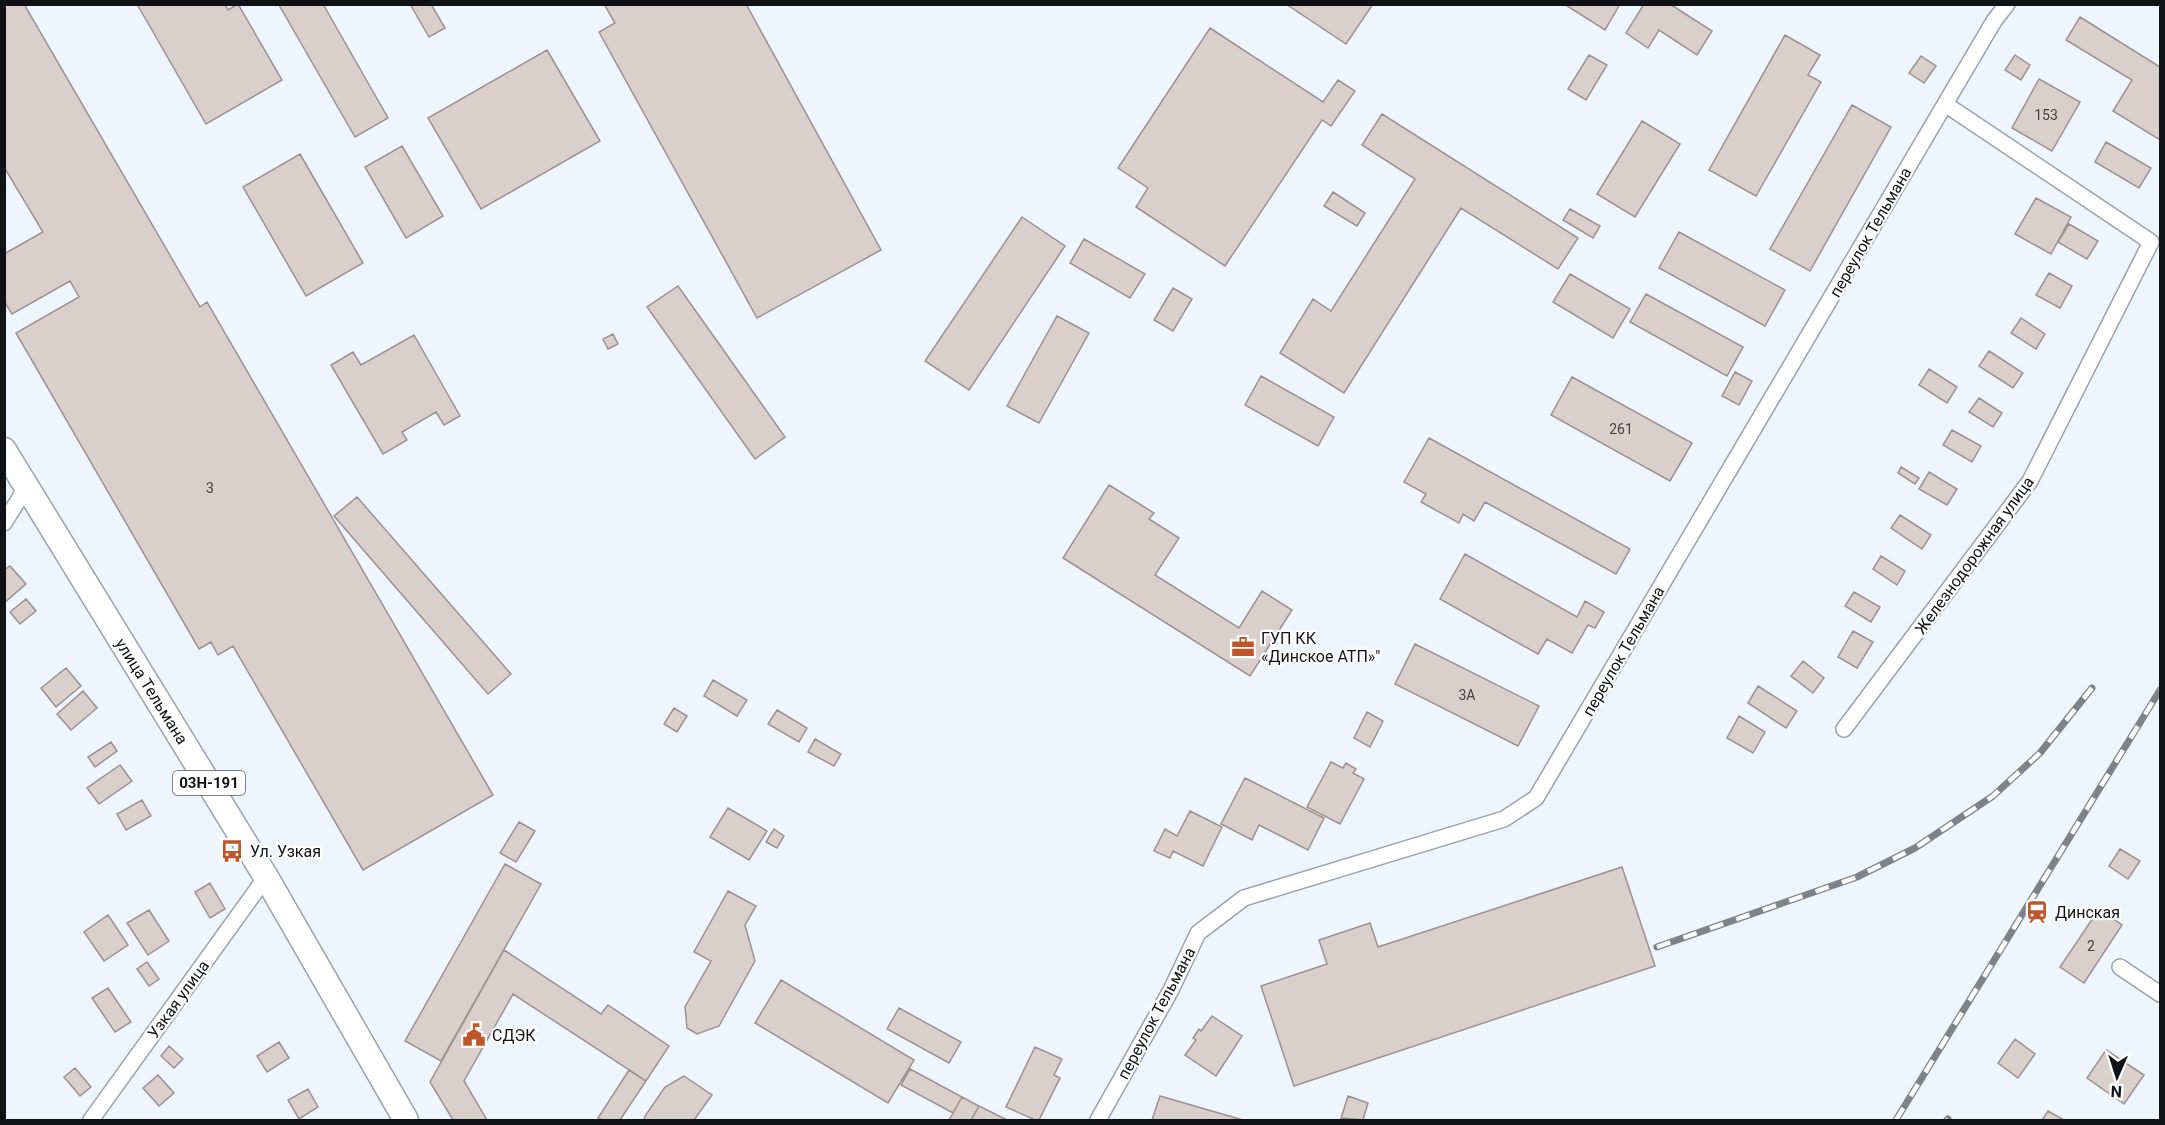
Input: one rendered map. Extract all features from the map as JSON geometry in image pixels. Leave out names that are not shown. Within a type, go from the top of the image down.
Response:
[{"type":"main road","name":"улица Тельмана","points":[[4,450],[266,877],[406,1120]]},
{"type":"street","name":"переулок Тельмана","points":[[1098,1120],[1171,990],[1197,933],[1244,898],[1504,819],[1536,798],[1994,21],[2007,4]]},
{"type":"street","name":"Железнодорожная улица","points":[[1844,729],[2030,481],[2151,242],[1945,104]]},
{"type":"street","points":[[4,523],[26,488]]},
{"type":"street","name":"Узкая улица","points":[[91,1120],[266,877]]},
{"type":"street","points":[[2120,968],[2160,994]]},
{"type":"building","points":[[4,4],[24,4],[200,307],[207,302],[493,795],[363,870],[233,646],[218,655],[211,642],[199,649],[16,333],[79,297],[70,281],[12,314],[4,301],[4,254],[43,232],[4,167]]},
{"type":"building","points":[[137,4],[225,4],[228,10],[238,4],[282,80],[206,124]]},
{"type":"building","points":[[323,4],[388,118],[355,137],[279,5]]},
{"type":"building","points":[[410,4],[431,4],[445,28],[429,37]]},
{"type":"building","points":[[604,4],[746,4],[881,250],[757,318],[599,32],[615,23]]},
{"type":"building","points":[[1286,4],[1373,4],[1346,44]]},
{"type":"building","points":[[1564,4],[1620,4],[1605,30]]},
{"type":"building","points":[[1644,4],[1670,4],[1712,31],[1697,55],[1659,30],[1648,48],[1626,33]]},
{"type":"building","points":[[2080,17],[2160,67],[2160,140],[2113,111],[2132,80],[2066,40]]},
{"type":"building","points":[[1210,28],[1323,102],[1338,80],[1355,91],[1331,126],[1322,120],[1225,266],[1136,207],[1148,188],[1118,168]]},
{"type":"building","points":[[1785,35],[1820,55],[1808,75],[1821,82],[1756,196],[1709,170]]},
{"type":"building","points":[[547,50],[600,141],[481,209],[428,118]]},
{"type":"building","points":[[1589,55],[1607,65],[1586,100],[1568,89]]},
{"type":"building","points":[[2015,55],[2030,65],[2021,80],[2005,70]]},
{"type":"building","points":[[1921,56],[1936,66],[1924,83],[1909,73]]},
{"type":"building","points":[[2039,79],[2080,102],[2052,151],[2012,128]]},
{"type":"building","points":[[1852,105],[1891,127],[1810,271],[1770,249]]},
{"type":"building","points":[[1382,114],[1578,238],[1558,269],[1461,208],[1344,393],[1280,353],[1313,299],[1331,311],[1415,179],[1362,145]]},
{"type":"building","points":[[1642,121],[1680,144],[1635,217],[1597,194]]},
{"type":"building","points":[[2106,142],[2151,168],[2139,188],[2095,162]]},
{"type":"building","points":[[402,146],[443,216],[406,238],[365,167]]},
{"type":"building","points":[[300,154],[363,263],[306,296],[243,187]]},
{"type":"building","points":[[1333,192],[1365,213],[1357,226],[1324,206]]},
{"type":"building","points":[[2036,198],[2071,217],[2051,254],[2015,234]]},
{"type":"building","points":[[1570,209],[1600,226],[1593,238],[1563,220]]},
{"type":"building","points":[[1022,217],[1065,246],[969,390],[925,361]]},
{"type":"building","points":[[2069,224],[2098,241],[2087,259],[2058,242]]},
{"type":"building","points":[[1679,232],[1785,290],[1765,326],[1659,268]]},
{"type":"building","points":[[1084,239],[1145,274],[1130,298],[1070,263]]},
{"type":"building","points":[[2049,273],[2072,286],[2060,308],[2036,295]]},
{"type":"building","points":[[1570,274],[1630,309],[1613,338],[1553,302]]},
{"type":"building","points":[[678,286],[785,437],[755,459],[647,307]]},
{"type":"building","points":[[1173,288],[1192,299],[1173,331],[1154,320]]},
{"type":"building","points":[[1646,294],[1743,347],[1727,376],[1630,322]]},
{"type":"building","points":[[1057,316],[1089,333],[1039,423],[1007,406]]},
{"type":"building","points":[[2021,318],[2045,334],[2036,349],[2011,333]]},
{"type":"building","points":[[613,334],[618,344],[608,349],[603,339]]},
{"type":"building","points":[[414,335],[460,416],[444,425],[436,412],[402,432],[407,440],[383,454],[331,365],[353,352],[361,365]]},
{"type":"building","points":[[1989,351],[2023,373],[2013,388],[1979,366]]},
{"type":"building","points":[[1929,369],[1957,387],[1947,403],[1919,385]]},
{"type":"building","points":[[1735,372],[1752,381],[1739,405],[1722,396]]},
{"type":"building","points":[[1261,376],[1334,417],[1318,446],[1245,405]]},
{"type":"building","points":[[1572,377],[1692,443],[1670,481],[1551,415]]},
{"type":"building","points":[[1979,398],[2002,413],[1993,427],[1969,412]]},
{"type":"building","points":[[1952,430],[1981,446],[1972,462],[1943,445]]},
{"type":"building","points":[[1429,438],[1630,549],[1616,574],[1485,502],[1474,521],[1463,514],[1459,523],[1421,502],[1426,494],[1404,482]]},
{"type":"building","points":[[1901,467],[1919,478],[1915,484],[1898,473]]},
{"type":"building","points":[[1929,472],[1957,489],[1947,505],[1919,489]]},
{"type":"building","points":[[1109,485],[1154,513],[1149,519],[1179,538],[1155,575],[1239,628],[1262,591],[1292,610],[1250,676],[1063,558]]},
{"type":"building","points":[[357,497],[511,674],[488,694],[334,516]]},
{"type":"building","points":[[1900,515],[1931,535],[1922,549],[1891,528]]},
{"type":"building","points":[[1465,554],[1577,617],[1585,601],[1604,612],[1595,628],[1588,625],[1572,653],[1547,639],[1538,654],[1440,599]]},
{"type":"building","points":[[1881,556],[1905,571],[1897,585],[1873,569]]},
{"type":"building","points":[[10,566],[26,584],[4,603],[4,570]]},
{"type":"building","points":[[1854,592],[1880,607],[1871,622],[1845,606]]},
{"type":"building","points":[[26,599],[36,611],[20,624],[10,612]]},
{"type":"building","points":[[1853,631],[1873,642],[1857,668],[1838,657]]},
{"type":"building","points":[[1415,644],[1539,706],[1518,746],[1395,684]]},
{"type":"building","points":[[1803,661],[1824,678],[1813,693],[1791,676]]},
{"type":"building","points":[[66,668],[81,686],[56,707],[41,688]]},
{"type":"building","points":[[713,680],[747,700],[737,716],[704,696]]},
{"type":"building","points":[[1758,686],[1797,711],[1786,728],[1748,703]]},
{"type":"building","points":[[83,691],[97,708],[71,730],[57,714]]},
{"type":"building","points":[[674,708],[687,716],[677,732],[664,724]]},
{"type":"building","points":[[777,710],[807,728],[799,742],[768,724]]},
{"type":"building","points":[[1367,712],[1383,721],[1370,747],[1354,738]]},
{"type":"building","points":[[1739,716],[1765,732],[1753,753],[1727,738]]},
{"type":"building","points":[[815,739],[841,754],[834,766],[808,752]]},
{"type":"building","points":[[111,742],[117,751],[95,767],[88,757]]},
{"type":"building","points":[[1331,762],[1343,768],[1346,763],[1356,769],[1353,773],[1364,779],[1340,824],[1307,807]]},
{"type":"building","points":[[120,765],[132,781],[99,804],[87,788]]},
{"type":"building","points":[[1245,778],[1324,818],[1308,850],[1259,825],[1252,840],[1221,824]]},
{"type":"building","points":[[142,800],[151,816],[126,830],[117,814]]},
{"type":"building","points":[[728,808],[767,831],[749,860],[710,837]]},
{"type":"building","points":[[1190,811],[1222,827],[1203,866],[1173,851],[1170,858],[1154,851],[1165,829],[1177,836]]},
{"type":"building","points":[[519,822],[535,831],[516,862],[500,853]]},
{"type":"building","points":[[774,829],[784,836],[777,848],[766,842]]},
{"type":"building","points":[[2120,849],[2140,861],[2128,879],[2109,866]]},
{"type":"building","points":[[505,864],[541,884],[441,1061],[405,1041]]},
{"type":"building","points":[[1622,867],[1655,966],[1294,1086],[1261,986],[1327,964],[1319,940],[1370,923],[1378,947]]},
{"type":"building","points":[[210,883],[225,909],[210,918],[195,892]]},
{"type":"building","points":[[728,891],[756,906],[745,925],[755,961],[719,1026],[697,1034],[687,1028],[685,1007],[711,961],[694,952]]},
{"type":"building","name":"Динская","points":[[2099,909],[2122,925],[2084,983],[2060,967]]},
{"type":"building","points":[[149,910],[169,941],[148,955],[127,923]]},
{"type":"building","points":[[108,915],[128,945],[104,961],[84,932]]},
{"type":"building","points":[[504,950],[601,1014],[608,1005],[669,1046],[646,1081],[513,994],[464,1081],[487,1120],[453,1120],[430,1082]]},
{"type":"building","points":[[147,962],[159,979],[149,986],[137,969]]},
{"type":"building","points":[[781,980],[914,1060],[888,1103],[755,1023]]},
{"type":"building","points":[[108,988],[131,1022],[115,1032],[92,998]]},
{"type":"building","points":[[899,1008],[961,1042],[949,1063],[887,1029]]},
{"type":"building","points":[[1212,1016],[1242,1036],[1216,1076],[1185,1055],[1196,1040],[1193,1038],[1199,1029],[1201,1031]]},
{"type":"building","points":[[2015,1039],[2035,1054],[2018,1078],[1998,1063]]},
{"type":"building","points":[[279,1042],[289,1058],[267,1072],[257,1056]]},
{"type":"building","points":[[169,1046],[183,1059],[174,1068],[161,1056]]},
{"type":"building","points":[[1035,1047],[1062,1059],[1054,1075],[1060,1078],[1039,1120],[1006,1107]]},
{"type":"building","points":[[2106,1050],[2144,1075],[2124,1104],[2087,1078]]},
{"type":"building","points":[[75,1068],[91,1087],[80,1096],[64,1077]]},
{"type":"building","points":[[910,1069],[962,1097],[953,1113],[901,1085]]},
{"type":"building","points":[[629,1070],[646,1081],[620,1120],[598,1118]]},
{"type":"building","points":[[158,1075],[174,1093],[159,1106],[143,1088]]},
{"type":"building","points":[[684,1076],[712,1095],[694,1120],[644,1120],[665,1087]]},
{"type":"building","points":[[308,1089],[318,1107],[299,1119],[288,1100]]},
{"type":"building","points":[[1160,1096],[1243,1120],[1152,1120]]},
{"type":"building","points":[[1348,1096],[1368,1103],[1363,1120],[1341,1118]]},
{"type":"building","points":[[962,1097],[979,1106],[971,1120],[949,1120]]},
{"type":"building","points":[[979,1106],[1007,1120],[971,1120]]},
{"type":"building","points":[[2048,1111],[2064,1120],[2042,1120]]},
{"type":"railway","points":[[1657,947],[1857,877],[1915,848],[1993,796],[2040,753],[2092,688]]},
{"type":"railway","points":[[1896,1120],[2160,690]]},
{"type":"place","name":"ГУП КК «Динское АТП»\"","points":[[1243,647]]},
{"type":"place","name":"Ул. Узкая","points":[[232,851]]},
{"type":"place","name":"Динская","points":[[2037,912]]},
{"type":"place","name":"СДЭК","points":[[474,1035]]}]
